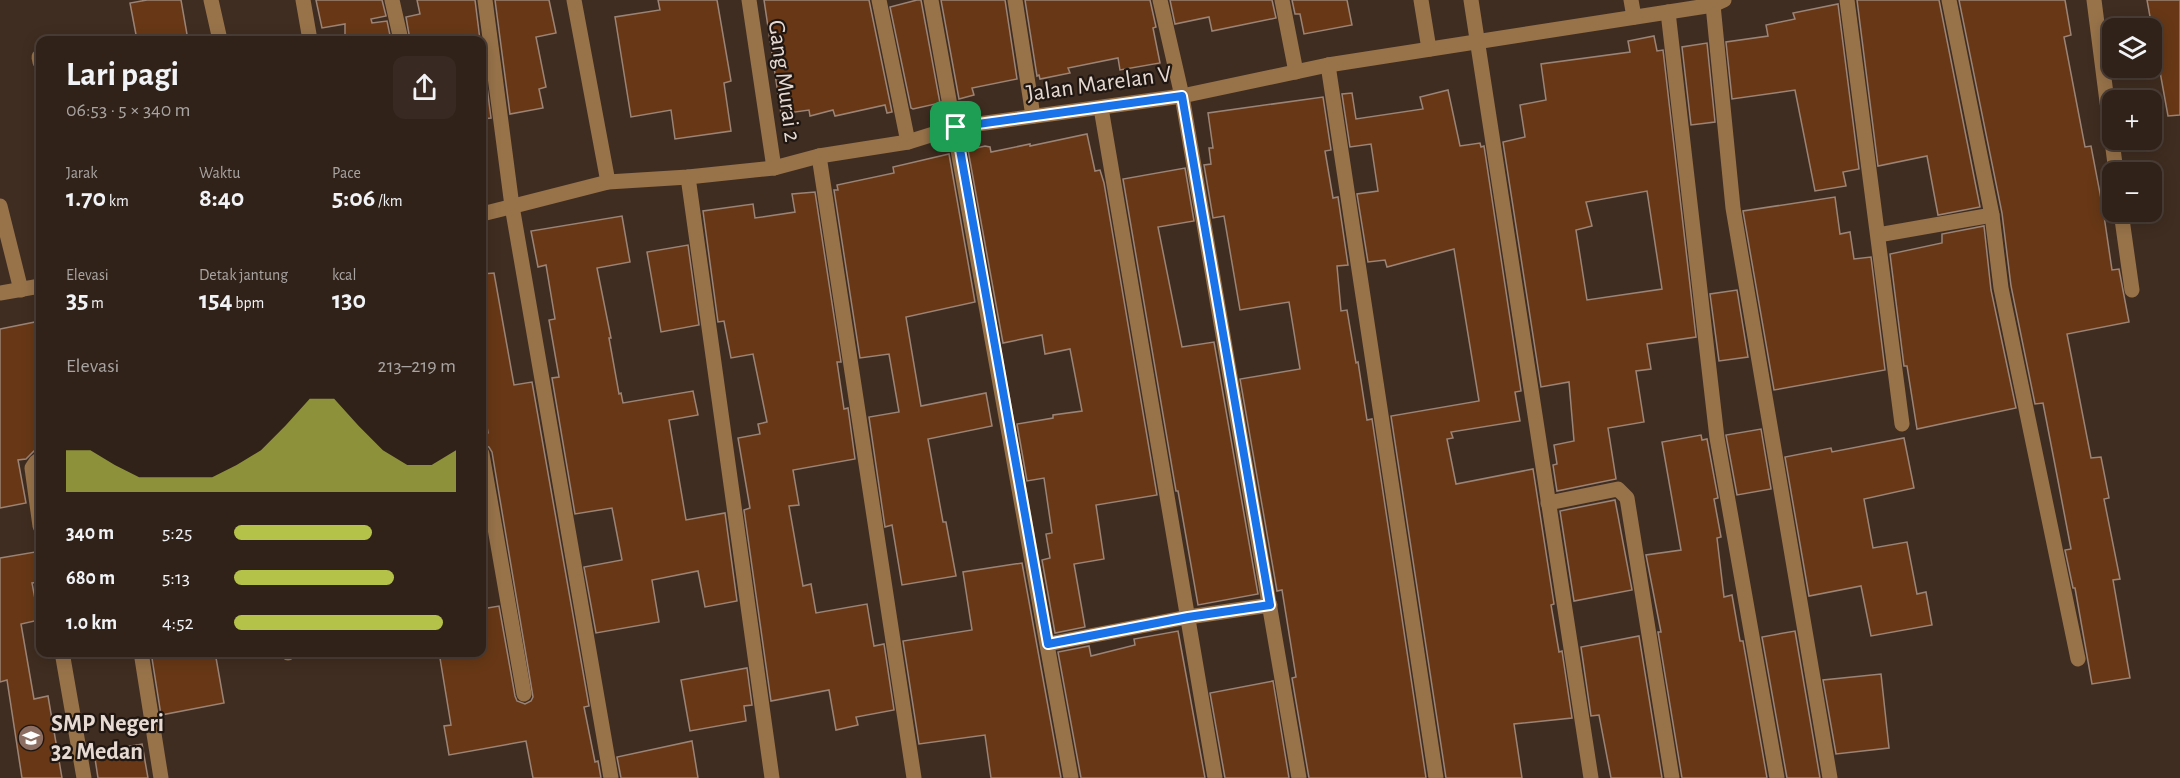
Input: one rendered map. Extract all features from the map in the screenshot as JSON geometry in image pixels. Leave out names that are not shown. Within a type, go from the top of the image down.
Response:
[{"type":"street","points":[[211,0],[219,36]]},
{"type":"street","points":[[303,0],[309,36]]},
{"type":"street","points":[[392,0],[399,36]]},
{"type":"street","points":[[485,0],[512,206],[611,778]]},
{"type":"street","points":[[574,0],[608,182]]},
{"type":"street","name":"Gang Murai 2","points":[[749,0],[774,168]]},
{"type":"street","points":[[879,0],[908,142]]},
{"type":"street","points":[[931,0],[956,127],[1071,778]]},
{"type":"street","points":[[1015,0],[1033,116]]},
{"type":"street","points":[[1160,0],[1182,96],[1299,778]]},
{"type":"street","points":[[1282,0],[1296,72]]},
{"type":"street","points":[[1421,0],[1429,49]]},
{"type":"street","points":[[1471,0],[1591,778]]},
{"type":"street","points":[[1631,0],[1634,17]]},
{"type":"street","points":[[1847,0],[1902,424]]},
{"type":"street","points":[[1950,0],[1992,215],[2001,288],[2078,659]]},
{"type":"street","points":[[2094,0],[2115,162]]},
{"type":"street","points":[[1718,2],[1733,208],[1830,778]]},
{"type":"street","name":"Jalan Marelan V","points":[[486,213],[608,182],[774,168],[819,156],[908,142],[956,127],[1182,96],[1328,65],[1668,12],[1718,2]]},
{"type":"street","points":[[1668,12],[1717,438],[1777,778]]},
{"type":"street","points":[[1328,65],[1436,778]]},
{"type":"street","points":[[1101,108],[1215,778]]},
{"type":"street","points":[[819,156],[914,778]]},
{"type":"street","points":[[688,177],[772,778]]},
{"type":"street","points":[[0,206],[21,290]]},
{"type":"street","points":[[1878,235],[1992,215]]},
{"type":"street","points":[[2122,222],[2132,290]]},
{"type":"street","points":[[0,293],[36,287]]},
{"type":"street","points":[[36,462],[32,468],[36,497]]},
{"type":"street","points":[[486,477],[524,694]]},
{"type":"street","points":[[1548,503],[1618,489],[1627,498],[1672,778]]},
{"type":"street","points":[[1048,644],[1188,617],[1270,605]]},
{"type":"street","points":[[63,657],[84,778]]},
{"type":"street","points":[[142,657],[161,778]]},
{"type":"building","points":[[147,0],[181,0],[187,36],[136,36],[130,3]]},
{"type":"building","points":[[316,0],[382,0],[386,16],[371,19],[372,23],[387,21],[390,36],[345,36],[345,24],[322,28]]},
{"type":"building","points":[[417,0],[475,0],[480,36],[409,36],[406,17],[420,14]]},
{"type":"building","points":[[495,0],[549,0],[556,33],[536,37],[546,87],[539,89],[543,108],[510,114]]},
{"type":"building","points":[[658,0],[717,0],[731,81],[724,83],[731,131],[675,139],[671,110],[631,117],[615,17],[660,10]]},
{"type":"building","points":[[764,0],[869,0],[892,112],[887,113],[885,105],[835,116],[833,110],[810,116],[809,110],[781,114]]},
{"type":"building","points":[[921,0],[940,103],[913,109],[890,7]]},
{"type":"building","points":[[941,0],[1005,0],[1017,79],[972,88],[974,95],[959,99]]},
{"type":"building","points":[[1025,0],[1150,0],[1160,63],[1120,70],[1118,58],[1068,68],[1070,73],[1040,79],[1039,75],[1037,76]]},
{"type":"building","points":[[1170,0],[1272,0],[1276,18],[1212,31],[1209,17],[1175,24]]},
{"type":"building","points":[[1292,0],[1347,0],[1352,25],[1304,34],[1300,14],[1295,14]]},
{"type":"building","points":[[1857,0],[1939,0],[1980,207],[1938,215],[1927,156],[1878,166]]},
{"type":"building","points":[[1959,0],[2065,0],[2071,35],[2064,37],[2085,147],[2091,146],[2102,204],[2102,222],[2105,222],[2112,270],[2119,269],[2129,322],[2067,334],[2091,458],[2101,457],[2109,498],[2104,499],[2120,579],[2113,580],[2130,678],[2092,684],[2075,588],[2073,588],[2065,550],[2071,549],[2043,403],[2035,404],[2011,286],[2002,213]]},
{"type":"building","points":[[2147,0],[2180,0],[2180,115],[2168,116],[2161,78],[2162,18],[2150,18]]},
{"type":"building","points":[[1838,4],[1859,169],[1843,172],[1846,186],[1815,191],[1795,90],[1732,99],[1726,42],[1768,36],[1766,25],[1795,19],[1793,13]]},
{"type":"building","points":[[1654,36],[1657,51],[1663,50],[1696,337],[1647,344],[1651,369],[1636,371],[1644,422],[1608,428],[1616,479],[1557,491],[1553,465],[1557,464],[1554,445],[1574,441],[1569,382],[1541,387],[1503,142],[1525,137],[1520,105],[1546,100],[1541,64],[1630,52],[1628,41]],"holes":[[[1647,191],[1662,289],[1587,300],[1576,230],[1592,226],[1586,202]]]},
{"type":"building","points":[[1707,43],[1715,122],[1691,125],[1682,47]]},
{"type":"building","points":[[486,79],[491,118],[486,119]]},
{"type":"building","points":[[1448,90],[1460,146],[1480,143],[1481,147],[1484,146],[1521,391],[1515,392],[1520,421],[1451,432],[1453,438],[1447,439],[1456,484],[1533,469],[1554,604],[1551,605],[1559,652],[1562,651],[1572,718],[1514,724],[1522,778],[1446,778],[1391,416],[1479,401],[1454,249],[1387,267],[1385,260],[1368,262],[1357,194],[1378,191],[1371,144],[1350,147],[1342,94],[1352,93],[1356,119],[1423,109],[1420,97]]},
{"type":"building","points":[[1323,97],[1331,150],[1325,151],[1333,198],[1338,197],[1348,265],[1337,266],[1341,311],[1347,310],[1367,420],[1372,419],[1426,778],[1309,778],[1292,678],[1296,677],[1282,590],[1277,591],[1240,379],[1300,369],[1289,302],[1240,310],[1224,216],[1213,218],[1204,165],[1211,164],[1209,148],[1213,148],[1208,113]]},
{"type":"building","points":[[1087,134],[1095,171],[1100,170],[1104,183],[1157,495],[1096,505],[1104,559],[1074,564],[1085,627],[1055,633],[1042,560],[1050,558],[1046,534],[1052,533],[1044,478],[1027,481],[1017,424],[1082,411],[1070,349],[1045,354],[1042,335],[1003,343],[968,150],[985,146],[990,147],[991,152]]},
{"type":"building","points":[[949,154],[975,302],[906,317],[921,406],[986,393],[992,426],[928,439],[943,522],[946,522],[956,576],[902,585],[892,525],[885,527],[869,417],[899,412],[889,354],[860,358],[834,190],[838,190],[837,185],[894,173],[893,167]]},
{"type":"building","points":[[1185,168],[1194,221],[1158,227],[1182,347],[1214,342],[1258,594],[1198,605],[1178,491],[1176,491],[1123,179]]},
{"type":"building","points":[[815,192],[841,362],[837,362],[844,409],[848,408],[855,459],[793,470],[799,505],[789,506],[803,586],[811,584],[816,613],[867,604],[874,646],[884,644],[894,710],[856,717],[858,725],[836,730],[829,690],[771,701],[744,510],[750,508],[738,438],[760,434],[758,424],[767,422],[753,354],[731,358],[724,321],[718,322],[703,211],[753,204],[755,218],[795,212],[792,194]]},
{"type":"building","points":[[1835,197],[1840,234],[1850,232],[1854,259],[1871,257],[1885,370],[1774,390],[1743,211]]},
{"type":"building","points":[[622,216],[630,262],[597,268],[619,394],[621,393],[623,403],[693,391],[698,415],[669,420],[686,520],[725,513],[737,601],[705,607],[698,571],[652,580],[659,622],[596,633],[584,567],[622,560],[612,508],[575,514],[552,378],[559,377],[549,320],[555,319],[546,265],[538,267],[531,231]]},
{"type":"building","points":[[1984,226],[1991,290],[2016,408],[1917,429],[1907,366],[1904,366],[1890,254],[1942,243],[1942,234]]},
{"type":"building","points":[[688,245],[699,325],[661,332],[647,252]]},
{"type":"building","points":[[494,273],[514,385],[532,382],[589,706],[584,707],[595,762],[598,761],[601,778],[533,778],[526,741],[449,755],[444,726],[451,725],[440,657],[486,657],[486,608],[499,606],[517,701],[525,704],[533,697],[492,452],[486,446],[486,433],[488,433],[486,420],[486,274]]},
{"type":"building","points":[[1737,290],[1748,357],[1719,361],[1710,294]]},
{"type":"building","points":[[36,322],[36,450],[26,459],[18,460],[26,503],[0,508],[0,329]]},
{"type":"building","points":[[1761,429],[1771,489],[1737,495],[1726,435]]},
{"type":"building","points":[[1701,435],[1702,440],[1707,439],[1718,498],[1714,499],[1721,537],[1717,538],[1724,597],[1732,595],[1740,641],[1743,641],[1767,778],[1682,778],[1658,632],[1661,632],[1646,555],[1681,550],[1662,442]]},
{"type":"building","points":[[1904,438],[1914,488],[1864,499],[1873,548],[1907,542],[1917,594],[1926,592],[1932,625],[1871,636],[1861,586],[1809,596],[1785,457],[1831,448],[1832,452]]},
{"type":"building","points":[[1615,500],[1632,590],[1574,601],[1560,511]]},
{"type":"building","points":[[35,552],[36,582],[32,583],[36,621],[21,624],[34,699],[48,696],[62,778],[22,778],[7,680],[0,682],[0,558]]},
{"type":"building","points":[[1022,563],[1061,778],[991,778],[985,735],[919,744],[903,641],[972,630],[963,572]]},
{"type":"building","points":[[1178,631],[1205,778],[1081,778],[1058,652],[1089,646],[1091,656],[1135,645],[1134,639]]},
{"type":"building","points":[[1795,631],[1820,778],[1787,778],[1762,637]]},
{"type":"building","points":[[1639,636],[1662,778],[1611,778],[1599,715],[1591,716],[1581,647]]},
{"type":"building","points":[[152,657],[216,657],[224,703],[161,715]]},
{"type":"building","points":[[747,668],[752,705],[744,706],[746,721],[690,731],[681,680]]},
{"type":"building","points":[[1881,674],[1889,748],[1836,754],[1823,680]]},
{"type":"building","points":[[1273,681],[1289,778],[1225,778],[1210,693]]},
{"type":"building","points":[[692,741],[698,778],[621,778],[617,757]]},
{"type":"building","points":[[142,744],[148,778],[98,778],[94,752]]},
{"type":"place","name":"SMP Negeri 32 Medan","points":[[31,738]]},
{"type":"route","points":[[1182,96],[1270,605],[1188,617],[1048,644],[956,127],[1182,96]]}]
